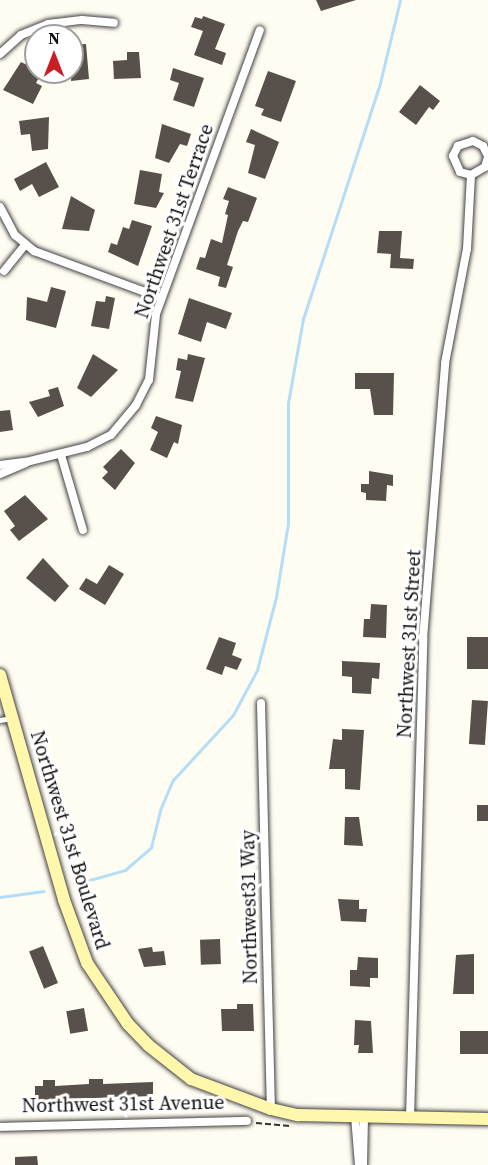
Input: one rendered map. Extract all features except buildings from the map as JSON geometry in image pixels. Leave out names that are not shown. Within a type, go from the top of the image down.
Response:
[{"type":"street","points":[[0,54],[21,35],[48,24],[82,20],[114,23]]},
{"type":"street","name":"Northwest 31st Terrace","points":[[0,465],[61,455],[111,435],[136,405],[149,380],[156,314],[161,298],[260,30]]},
{"type":"street","points":[[474,141],[483,146],[488,156],[485,167],[471,175],[460,172],[454,162],[458,146],[474,141]]},
{"type":"street","name":"Northwest 31st Street","points":[[410,1118],[423,639],[445,363],[466,249],[471,175]]},
{"type":"street","points":[[0,207],[15,235],[25,245],[161,298]]},
{"type":"street","points":[[4,271],[25,245]]},
{"type":"street","points":[[61,455],[84,530]]},
{"type":"street","name":"Northwest 31st Terrace","points":[[0,474],[26,462]]},
{"type":"street","name":"Northwest 31st Boulevard","points":[[0,675],[6,719],[64,900],[98,984],[128,1024],[191,1078],[224,1095],[271,1109],[296,1120]]},
{"type":"street","name":"Northwest31 Way","points":[[261,703],[271,1109]]},
{"type":"street","points":[[360,1117],[361,1165]]},
{"type":"street","points":[[296,1120],[360,1117],[488,1119]]},
{"type":"street","name":"Northwest 31st Avenue","points":[[0,1126],[246,1121]]},
{"type":"path","points":[[246,1121],[296,1120]]},
{"type":"waterway","points":[[86,881],[125,870],[151,847],[160,810],[173,780],[233,715],[257,670],[276,597],[288,523],[288,403],[303,319],[379,87],[400,0]]},
{"type":"waterway","points":[[0,897],[44,891]]}]
